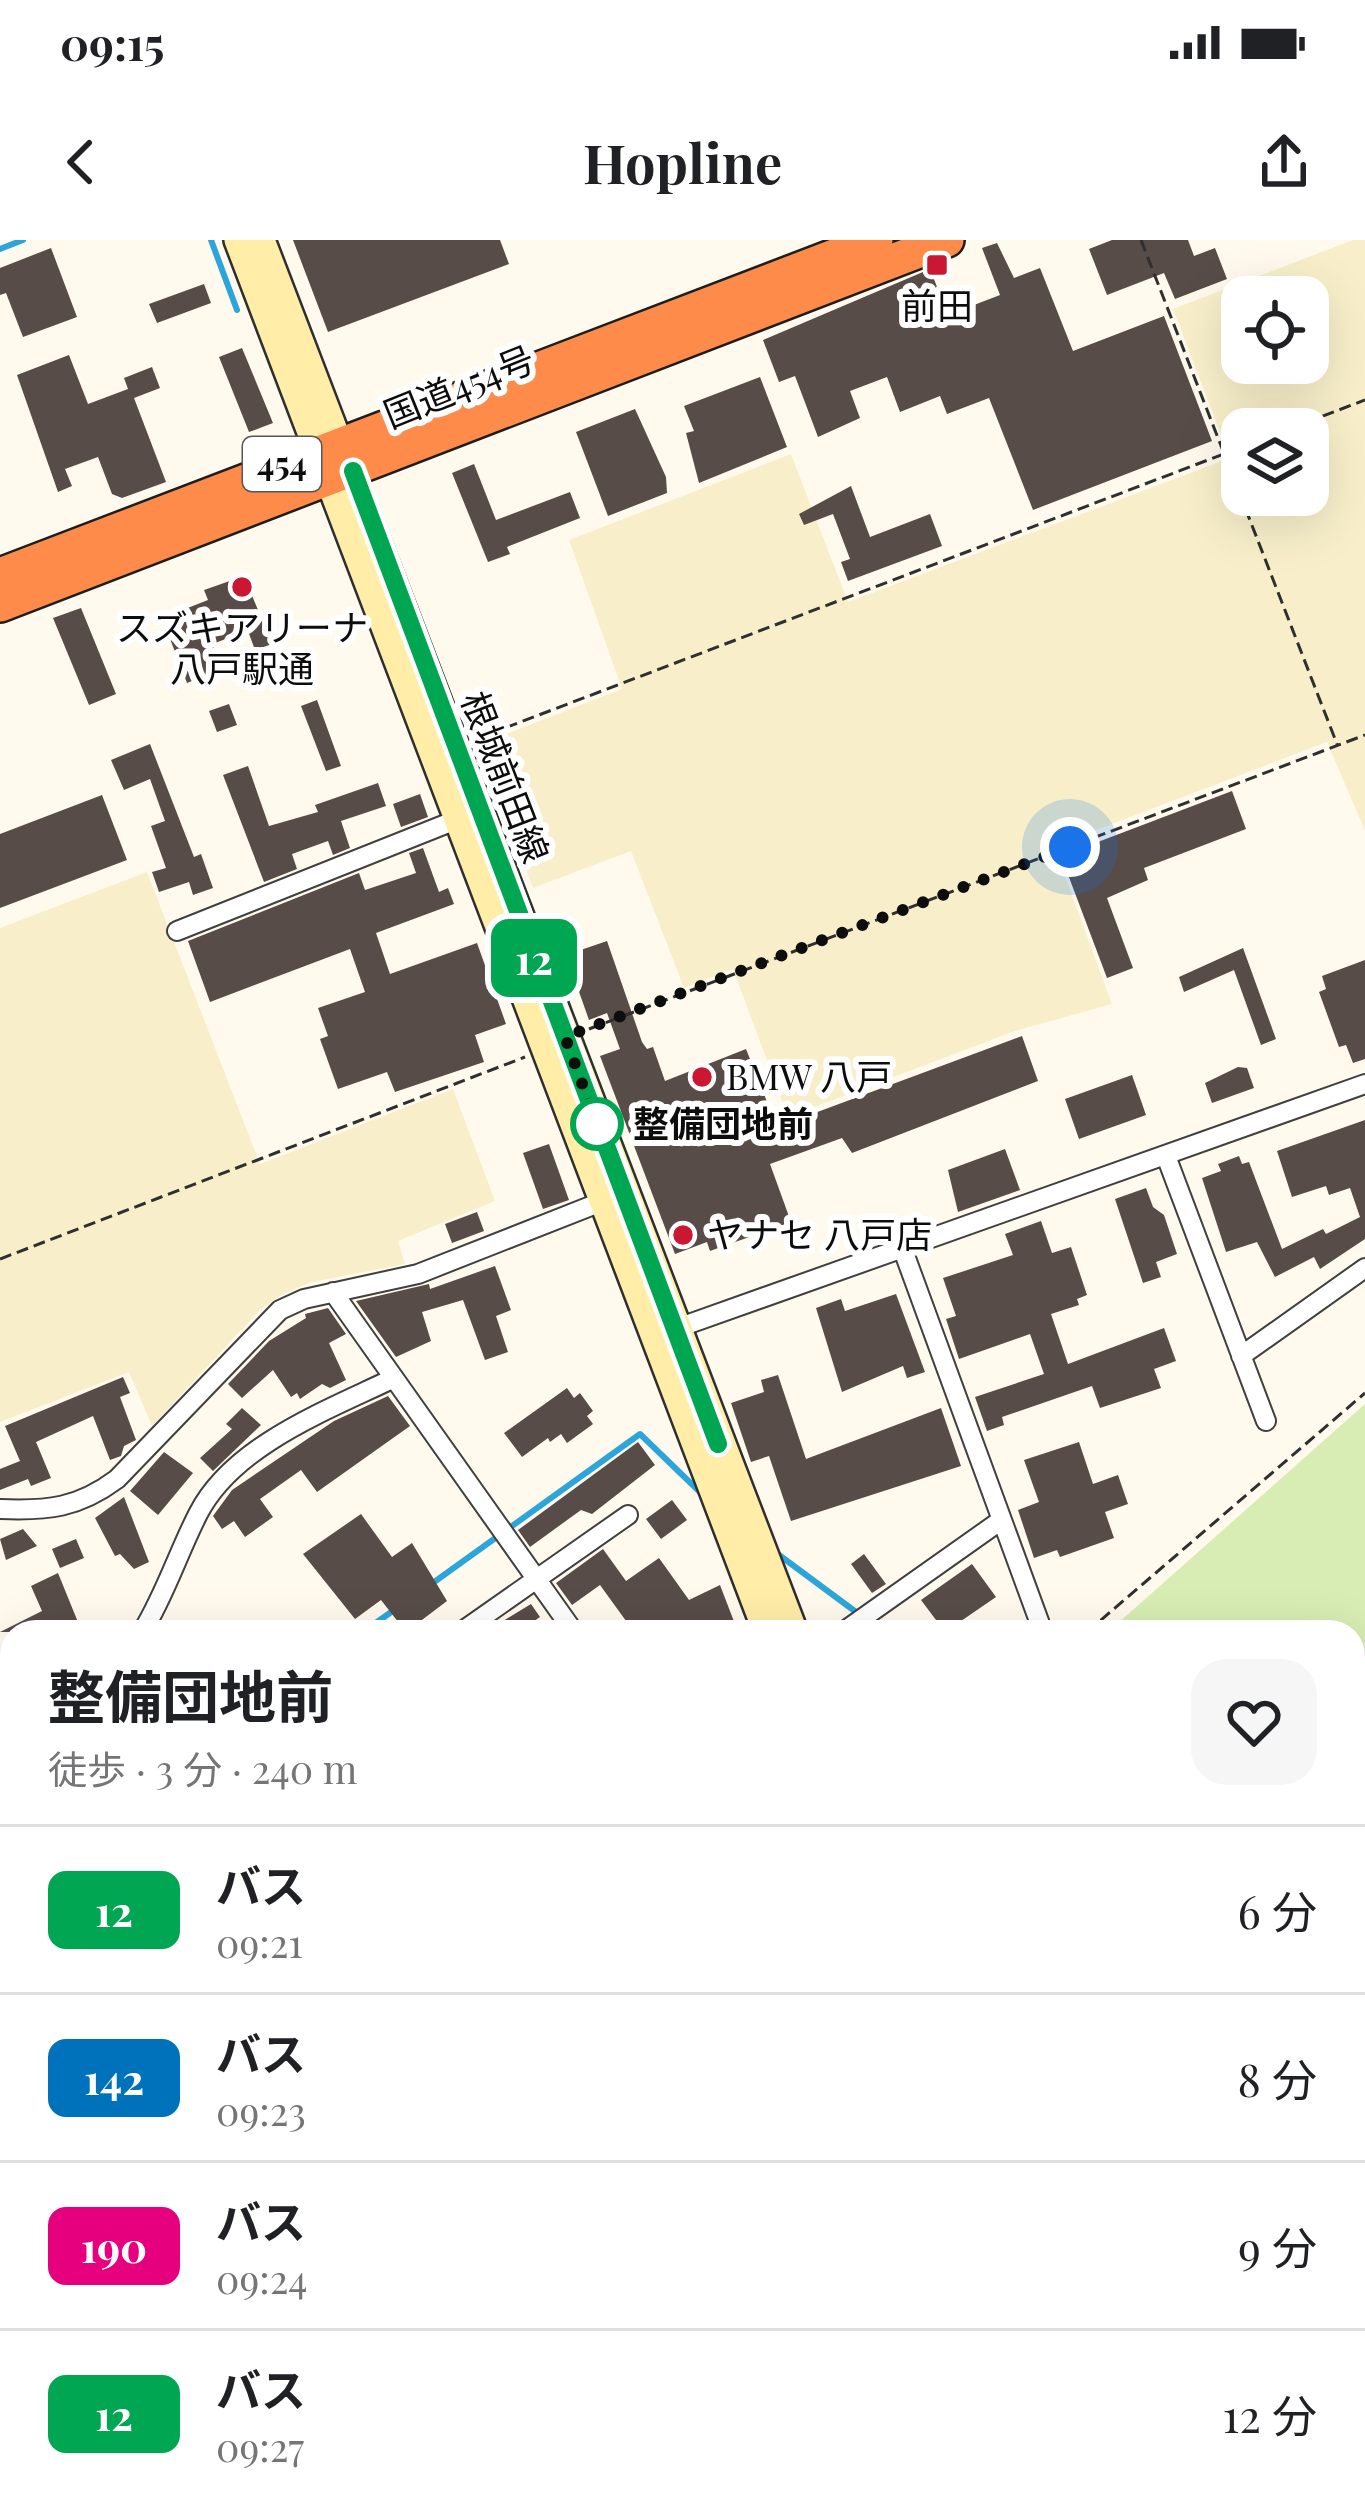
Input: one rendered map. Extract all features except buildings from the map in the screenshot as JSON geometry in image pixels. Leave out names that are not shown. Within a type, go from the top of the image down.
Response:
[{"type":"highway","name":"国道454号","points":[[0,605],[334,461],[876,240]]},
{"type":"highway","name":"国道454号","points":[[0,575],[334,461],[947,240]]},
{"type":"street","points":[[238,240],[334,461]]},
{"type":"street","points":[[261,240],[334,461]]},
{"type":"street","name":"根城前田線","points":[[334,461],[456,820],[554,1044],[601,1202],[663,1332]]},
{"type":"street","name":"根城前田線","points":[[334,461],[706,1448]]},
{"type":"street","points":[[177,931],[456,820]]},
{"type":"street","points":[[663,1332],[1365,1084]]},
{"type":"street","points":[[1166,1156],[1266,1421]]},
{"type":"street","points":[[0,1509],[71,1508],[92,1498],[117,1480],[259,1327],[304,1298],[418,1274],[601,1202]]},
{"type":"street","points":[[903,1250],[1038,1620]]},
{"type":"street","points":[[1241,1356],[1365,1268]]},
{"type":"street","points":[[333,1292],[565,1620]]},
{"type":"street","points":[[148,1620],[199,1511],[219,1482],[270,1443],[394,1378]]},
{"type":"street","points":[[706,1448],[763,1620]]},
{"type":"street","points":[[706,1448],[788,1620]]},
{"type":"street","points":[[478,1620],[628,1515]]},
{"type":"street","points":[[860,1620],[1000,1521]]},
{"type":"path","points":[[1141,240],[1221,451]]},
{"type":"path","points":[[1329,414],[1365,400]]},
{"type":"path","points":[[488,734],[1221,454]]},
{"type":"path","points":[[1246,516],[1337,746]]},
{"type":"path","points":[[0,1259],[1365,735]]},
{"type":"path","points":[[1101,1620],[1365,1393]]},
{"type":"shaded area","points":[[1353,240],[1365,240],[1365,831],[1327,742],[1054,846],[1112,1004],[1015,1031],[788,1117],[733,969],[684,988],[631,851],[533,888],[478,745],[622,689],[569,540],[791,454],[848,602],[1221,461],[1221,516],[1329,516],[1329,408],[1221,408],[1221,434],[1173,309],[1221,291],[1221,384],[1329,384],[1329,276],[1259,276]]},
{"type":"shaded area","points":[[147,872],[260,1164],[453,1089],[495,1201],[398,1241],[405,1264],[312,1282],[283,1294],[260,1310],[152,1426],[129,1372],[0,1422],[0,928]]},
{"type":"green space","points":[[1365,1404],[1365,1620],[1122,1620]]},
{"type":"waterway","points":[[0,249],[23,240]]},
{"type":"waterway","points":[[211,240],[237,310]]},
{"type":"waterway","points":[[430,1585],[640,1434],[703,1495]]},
{"type":"waterway","points":[[775,1552],[867,1620]]},
{"type":"waterway","points":[[380,1620],[394,1610]]},
{"type":"bus line","name":"12","points":[[353,471],[718,1444]]},
{"type":"place","name":"前田","points":[[937,265]]},
{"type":"place","name":"スズキアリーナ 八戸駅通","points":[[242,587]]},
{"type":"place","name":"BMW 八戸","points":[[702,1077]]},
{"type":"place","name":"整備団地前","points":[[597,1124]]},
{"type":"place","name":"ヤナセ 八戸店","points":[[683,1235]]},
{"type":"route","points":[[597,1124],[565,1037],[1070,847]]}]
